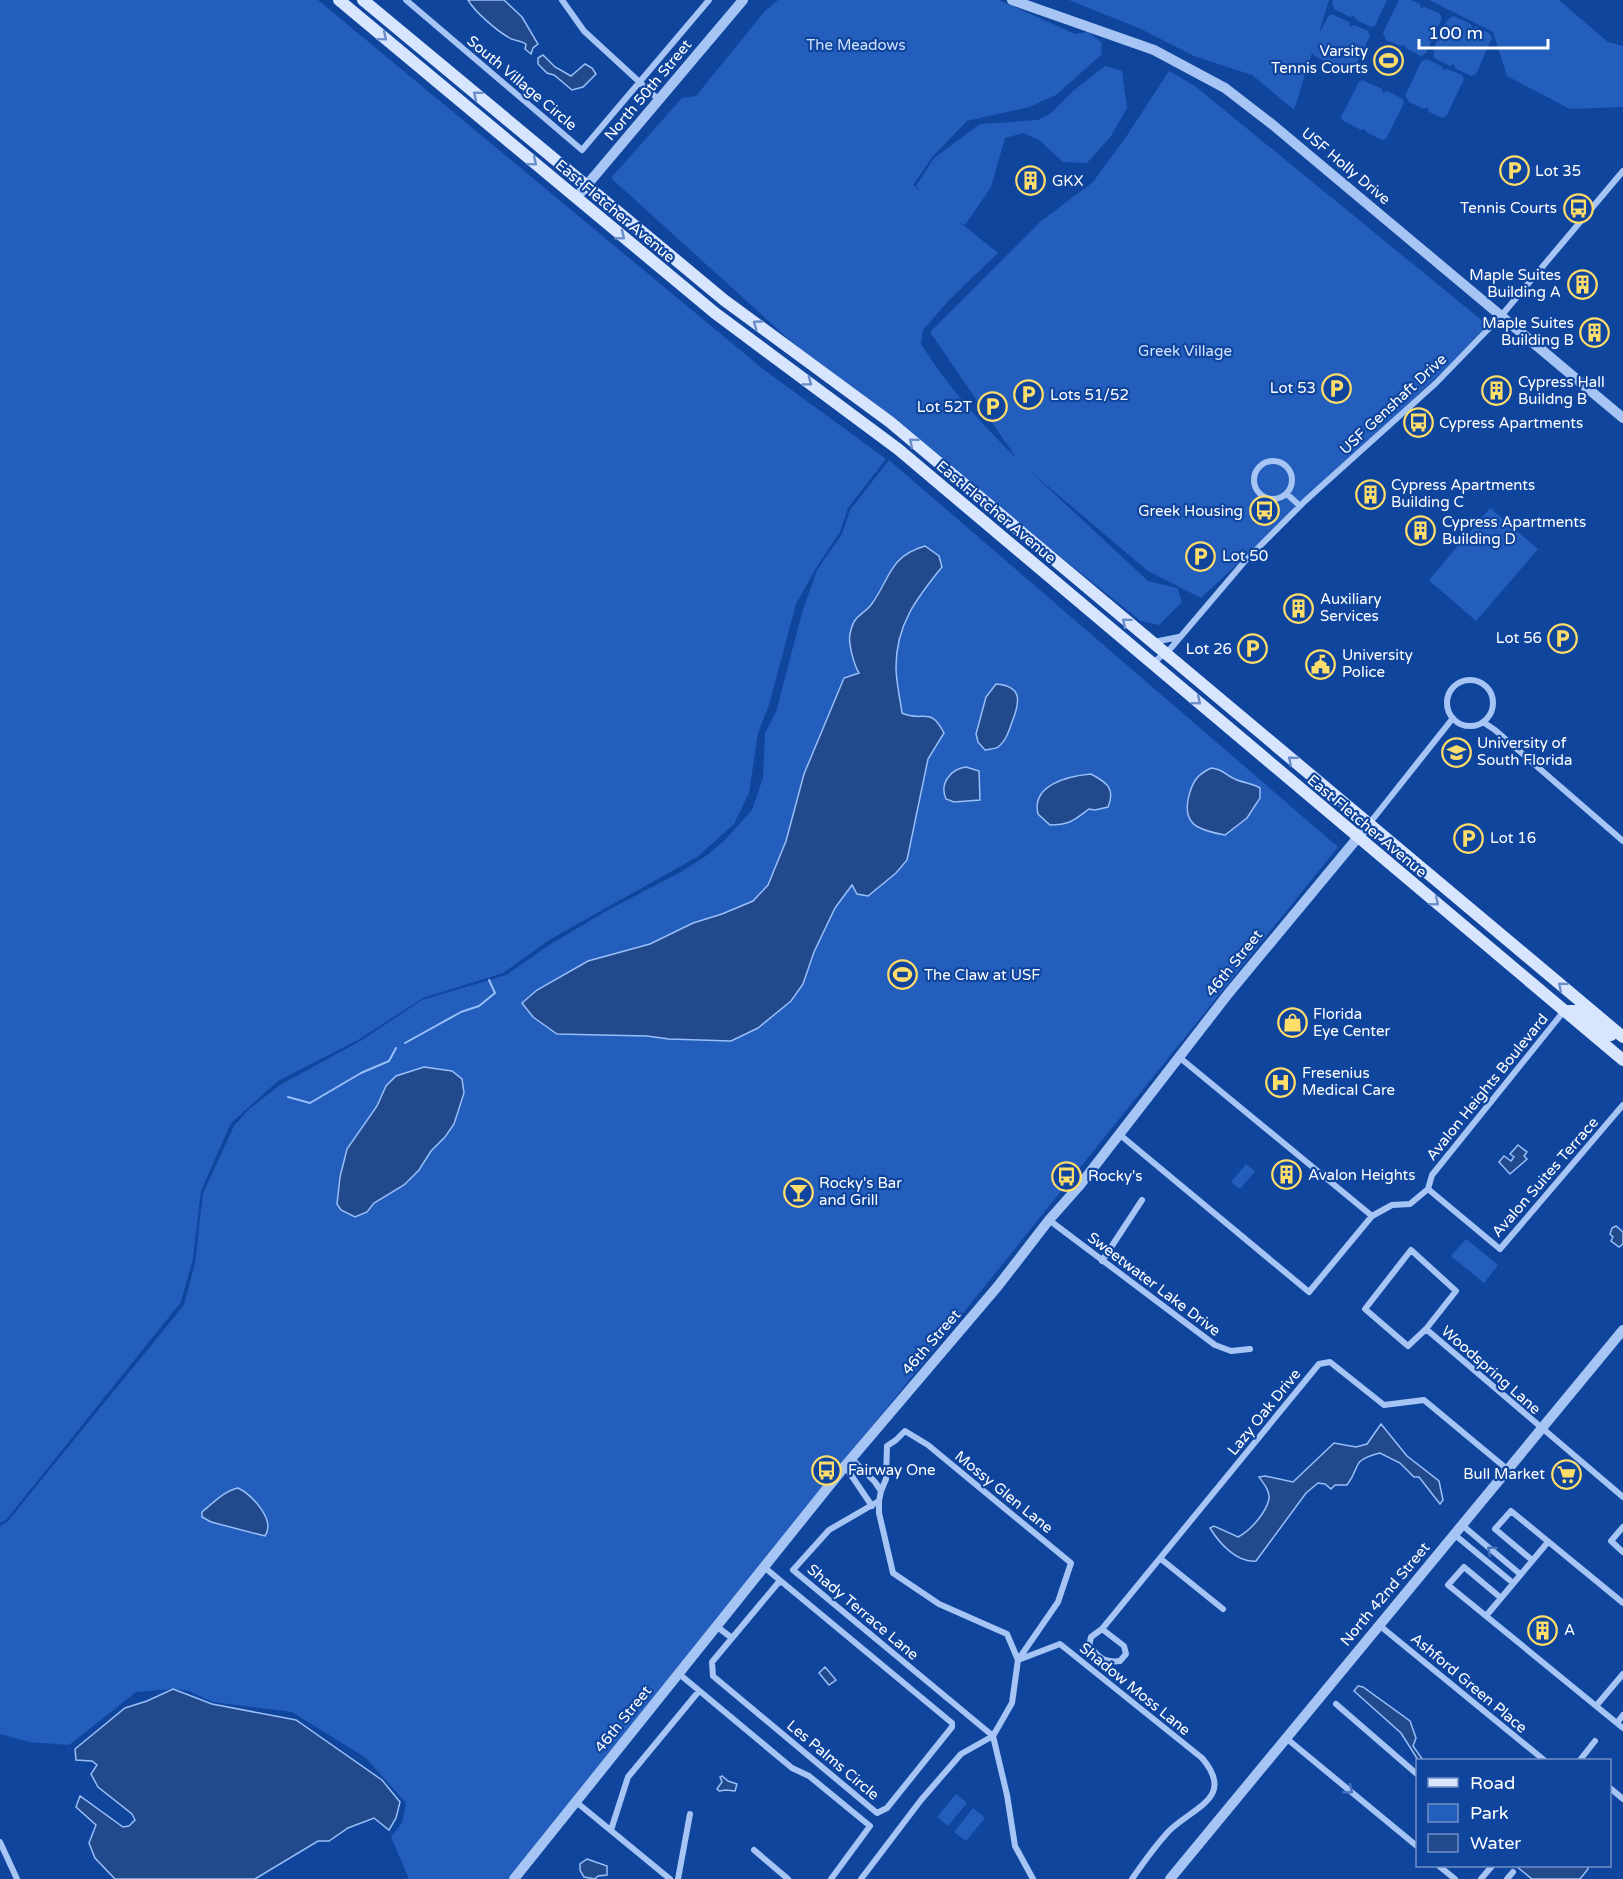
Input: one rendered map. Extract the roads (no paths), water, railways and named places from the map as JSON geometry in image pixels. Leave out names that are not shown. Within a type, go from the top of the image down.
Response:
[{"type":"main road","name":"East Fletcher Avenue","points":[[339,0],[715,313],[898,449],[1623,1060]]},
{"type":"main road","name":"East Fletcher Avenue","points":[[363,0],[724,300],[890,422],[1151,643],[1168,651],[1623,1039]]},
{"type":"main road","points":[[1564,1011],[1578,1011],[1595,1025],[1623,1039]]},
{"type":"street","name":"South Village Circle","points":[[406,0],[582,150],[710,0]]},
{"type":"street","points":[[562,0],[584,31],[659,100]]},
{"type":"street","name":"North 50th Street","points":[[576,198],[743,0]]},
{"type":"street","name":"USF Holly Drive","points":[[1012,0],[1154,50],[1225,88],[1623,418]]},
{"type":"street","name":"USF Genshaft Drive","points":[[1152,663],[1168,651],[1245,561],[1300,506],[1436,383],[1502,316],[1623,171]]},
{"type":"street","points":[[1273,462],[1284,465],[1289,470],[1292,479],[1287,494],[1272,499],[1261,494],[1255,483],[1259,468],[1273,462]]},
{"type":"street","points":[[1287,494],[1300,506]]},
{"type":"street","points":[[1151,643],[1180,637]]},
{"type":"street","points":[[1462,681],[1477,681],[1489,689],[1492,696],[1492,711],[1483,722],[1474,726],[1466,726],[1453,718],[1447,704],[1451,690],[1462,681]]},
{"type":"street","points":[[1369,824],[1453,718]]},
{"type":"street","points":[[1483,722],[1623,841]]},
{"type":"street","name":"46th Street","points":[[514,1879],[575,1801],[640,1724],[763,1566],[1080,1185],[1228,994],[1369,824]]},
{"type":"street","name":"Avalon Heights Boulevard","points":[[1428,1189],[1432,1175],[1564,1011]]},
{"type":"street","points":[[1179,1057],[1372,1216]]},
{"type":"street","name":"Avalon Suites Terrace","points":[[1428,1189],[1500,1249],[1622,1107]]},
{"type":"street","points":[[1119,1134],[1309,1292],[1372,1216],[1392,1205],[1410,1204],[1428,1189]]},
{"type":"street","points":[[1102,1261],[1142,1200]]},
{"type":"street","name":"Sweetwater Lake Drive","points":[[1049,1220],[1215,1345],[1232,1351],[1250,1349]]},
{"type":"street","name":"Woodspring Lane","points":[[1411,1250],[1456,1291],[1426,1329],[1408,1346],[1365,1309],[1411,1250]]},
{"type":"street","name":"Woodspring Lane","points":[[1426,1329],[1623,1497]]},
{"type":"street","name":"North 42nd Street","points":[[1170,1879],[1623,1330]]},
{"type":"street","name":"Lazy Oak Drive","points":[[1102,1629],[1319,1364],[1330,1362],[1384,1405],[1424,1400],[1507,1469]]},
{"type":"street","name":"Mossy Glen Lane","points":[[879,1501],[886,1479],[887,1446],[905,1431],[928,1445],[1071,1563],[1058,1602],[1018,1660]]},
{"type":"street","points":[[848,1462],[875,1482],[881,1491]]},
{"type":"street","points":[[848,1462],[870,1507],[879,1501]]},
{"type":"street","points":[[861,1879],[921,1800],[961,1754],[993,1736],[1012,1703],[1018,1660],[1007,1634],[939,1604],[893,1573],[879,1513],[879,1501]]},
{"type":"street","name":"Shady Terrace Lane","points":[[870,1507],[829,1530],[793,1570],[993,1736]]},
{"type":"street","points":[[1532,1560],[1495,1529],[1511,1510],[1623,1603]]},
{"type":"street","points":[[1462,1525],[1520,1574]]},
{"type":"street","points":[[1623,1527],[1611,1541],[1623,1552]]},
{"type":"street","points":[[1455,1535],[1513,1583]]},
{"type":"street","points":[[1486,1616],[1548,1542]]},
{"type":"street","points":[[1161,1559],[1223,1609]]},
{"type":"street","name":"Les Palms Circle","points":[[763,1566],[952,1723],[952,1727],[887,1808],[877,1813],[713,1677],[712,1662],[778,1583],[782,1582]]},
{"type":"street","points":[[1501,1598],[1464,1567],[1448,1586],[1623,1728]]},
{"type":"street","name":"Ashford Green Place","points":[[1379,1624],[1542,1759]]},
{"type":"street","points":[[716,1625],[732,1638]]},
{"type":"street","points":[[1102,1629],[1124,1646],[1126,1654],[1120,1661],[1109,1662],[1099,1657],[1089,1646],[1091,1636],[1102,1629]]},
{"type":"street","name":"Shadow Moss Lane","points":[[1018,1660],[1060,1644],[1202,1758],[1212,1770],[1216,1785],[1210,1798],[1196,1812],[1169,1832],[1132,1879]]},
{"type":"street","points":[[678,1673],[792,1768],[809,1776],[870,1826]]},
{"type":"street","points":[[1596,1706],[1623,1674]]},
{"type":"street","points":[[611,1830],[628,1777],[699,1691]]},
{"type":"street","points":[[1339,1706],[1416,1774]]},
{"type":"street","points":[[1617,1723],[1623,1715]]},
{"type":"street","points":[[993,1736],[1007,1795],[1015,1846],[1034,1879]]},
{"type":"street","points":[[1286,1737],[1416,1845]]},
{"type":"street","points":[[1582,1759],[1595,1741]]},
{"type":"street","points":[[1611,1789],[1623,1799]]},
{"type":"street","points":[[575,1801],[670,1879]]},
{"type":"street","points":[[831,1879],[877,1813]]},
{"type":"street","points":[[678,1879],[690,1814]]},
{"type":"street","points":[[0,1842],[17,1879]]},
{"type":"street","points":[[754,1850],[788,1879]]},
{"type":"street","points":[[1440,1867],[1455,1879]]},
{"type":"street","points":[[1481,1879],[1491,1867]]},
{"type":"street","points":[[1508,1879],[1513,1872]]},
{"type":"water","points":[[468,0],[504,0],[522,17],[538,44],[533,48],[531,54],[525,49],[526,44],[498,30]]},
{"type":"water","points":[[543,55],[555,67],[571,76],[585,64],[596,74],[583,87],[572,90],[538,64],[538,58]]},
{"type":"water","points":[[925,546],[939,556],[942,567],[916,601],[904,625],[897,652],[897,678],[902,713],[909,716],[930,717],[944,733],[928,759],[907,860],[896,873],[868,896],[857,894],[852,885],[835,908],[814,952],[803,984],[791,1001],[758,1028],[731,1041],[557,1034],[533,1017],[522,1003],[537,990],[588,961],[650,944],[693,923],[753,901],[768,885],[786,841],[804,774],[844,678],[859,673],[853,660],[850,643],[854,623],[871,605],[897,562]]},
{"type":"water","points":[[996,684],[1005,685],[1015,692],[1017,708],[1003,742],[997,748],[985,750],[978,742],[976,734],[986,697]]},
{"type":"water","points":[[966,767],[979,771],[980,800],[954,802],[946,799],[945,782],[951,774]]},
{"type":"water","points":[[1211,768],[1260,788],[1260,798],[1247,818],[1225,835],[1199,828],[1193,824],[1187,812],[1187,803],[1195,780]]},
{"type":"water","points":[[1091,774],[1108,786],[1111,795],[1108,807],[1089,809],[1071,821],[1057,825],[1050,825],[1038,814],[1037,804],[1046,789],[1062,780]]},
{"type":"water","points":[[424,1067],[452,1071],[462,1079],[464,1093],[454,1124],[431,1151],[419,1170],[404,1185],[374,1203],[367,1212],[355,1217],[341,1210],[337,1204],[340,1177],[347,1149],[377,1106],[386,1086],[396,1076]]},
{"type":"water","points":[[1518,1145],[1527,1152],[1524,1156],[1527,1159],[1510,1174],[1499,1162],[1504,1156],[1511,1161],[1514,1157],[1510,1154]]},
{"type":"water","points":[[1616,1226],[1623,1232],[1623,1244],[1619,1247],[1611,1241],[1613,1237],[1610,1234],[1612,1228]]},
{"type":"water","points":[[1381,1424],[1407,1456],[1439,1481],[1443,1500],[1440,1504],[1419,1477],[1414,1477],[1400,1463],[1380,1453],[1360,1462],[1347,1485],[1335,1485],[1331,1489],[1325,1484],[1318,1483],[1306,1493],[1256,1561],[1242,1559],[1229,1551],[1210,1528],[1214,1526],[1238,1537],[1243,1534],[1261,1516],[1269,1499],[1268,1490],[1259,1477],[1265,1476],[1293,1482],[1334,1443],[1356,1447],[1367,1444]]},
{"type":"water","points":[[238,1488],[256,1502],[265,1516],[268,1530],[265,1536],[211,1522],[202,1517],[202,1512],[215,1501]]},
{"type":"water","points":[[825,1667],[836,1680],[829,1685],[819,1673]]},
{"type":"water","points":[[1358,1686],[1363,1687],[1410,1721],[1416,1738],[1413,1746],[1422,1759],[1417,1759],[1401,1733],[1354,1691]]},
{"type":"water","points":[[173,1689],[212,1704],[296,1720],[382,1780],[400,1802],[396,1818],[389,1830],[374,1818],[348,1828],[329,1841],[318,1841],[255,1879],[115,1879],[95,1858],[89,1843],[96,1825],[76,1807],[80,1796],[123,1827],[129,1826],[135,1820],[132,1814],[98,1787],[91,1774],[97,1765],[92,1761],[76,1760],[75,1749],[125,1708]]},
{"type":"water","points":[[720,1777],[737,1784],[735,1791],[717,1789],[722,1782]]},
{"type":"water","points":[[587,1859],[607,1866],[607,1875],[598,1876],[595,1879],[584,1877],[580,1864]]},
{"type":"water","points":[[1517,1867],[1588,1867],[1580,1879],[1532,1879]]},
{"type":"waterway","points":[[405,1043],[461,1012],[479,1006],[495,993],[489,980]]},
{"type":"waterway","points":[[288,1097],[310,1103],[361,1073],[389,1061],[396,1048]]},
{"type":"place","name":"Varsity Tennis Courts","points":[[1389,60]]},
{"type":"place","name":"Lot 35","points":[[1514,171]]},
{"type":"place","name":"GKX","points":[[1031,181]]},
{"type":"place","name":"Tennis Courts","points":[[1578,208]]},
{"type":"place","name":"Maple Suites Building A","points":[[1582,284]]},
{"type":"place","name":"Maple Suites Building B","points":[[1595,332]]},
{"type":"place","name":"Lot 53","points":[[1337,388]]},
{"type":"place","name":"Cypress Hall Buildng B","points":[[1497,391]]},
{"type":"place","name":"Lots 51/52","points":[[1029,395]]},
{"type":"place","name":"Lot 52T","points":[[993,407]]},
{"type":"place","name":"Cypress Apartments","points":[[1418,423]]},
{"type":"place","name":"Cypress Apartments Building C","points":[[1370,494]]},
{"type":"place","name":"Greek Housing","points":[[1264,511]]},
{"type":"place","name":"Cypress Apartments Building D","points":[[1421,531]]},
{"type":"place","name":"Lot 50","points":[[1201,556]]},
{"type":"place","name":"Auxiliary Services","points":[[1299,608]]},
{"type":"place","name":"Lot 56","points":[[1563,638]]},
{"type":"place","name":"Lot 26","points":[[1253,649]]},
{"type":"place","name":"University Police","points":[[1321,664]]},
{"type":"place","name":"University of South Florida","points":[[1456,752]]},
{"type":"place","name":"Lot 16","points":[[1469,838]]},
{"type":"place","name":"The Claw at USF","points":[[903,975]]},
{"type":"place","name":"Florida Eye Center","points":[[1292,1023]]},
{"type":"place","name":"Fresenius Medical Care","points":[[1281,1082]]},
{"type":"place","name":"Avalon Heights","points":[[1287,1175]]},
{"type":"place","name":"Rocky's","points":[[1067,1176]]},
{"type":"place","name":"Rocky's Bar and Grill","points":[[798,1192]]},
{"type":"place","name":"Fairway One","points":[[827,1470]]},
{"type":"place","name":"Bull Market","points":[[1566,1474]]},
{"type":"place","name":"A","points":[[1543,1630]]},
{"type":"park label","name":"The Meadows","points":[[856,45]]},
{"type":"park label","name":"Greek Village","points":[[1185,351]]}]
